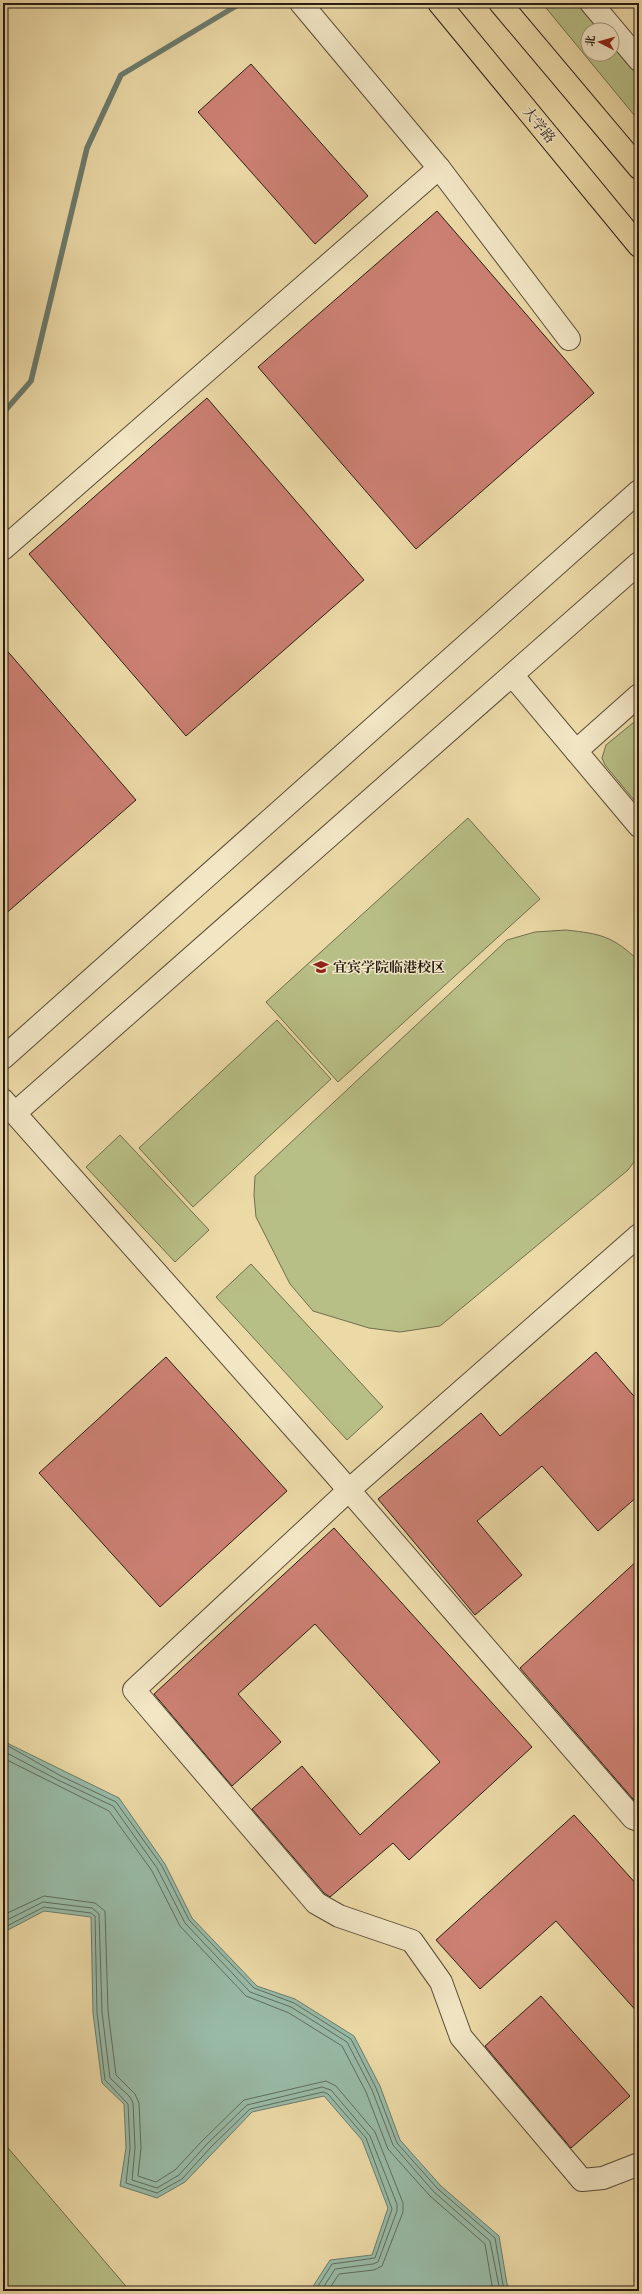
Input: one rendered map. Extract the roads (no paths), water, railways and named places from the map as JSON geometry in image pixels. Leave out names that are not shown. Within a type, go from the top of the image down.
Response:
[{"type":"main road","name":"大学路","points":[[439,3],[639,246]]},
{"type":"main road","points":[[500,3],[639,168]]},
{"type":"street","points":[[301,3],[439,168],[569,338]]},
{"type":"street","points":[[592,3],[639,60]]},
{"type":"street","points":[[3,549],[439,168]]},
{"type":"street","points":[[3,1058],[639,491]]},
{"type":"street","points":[[639,563],[512,676],[9,1107],[349,1490],[633,1818],[639,1820]]},
{"type":"street","points":[[512,676],[639,826]]},
{"type":"street","points":[[576,751],[639,695]]},
{"type":"street","points":[[639,1235],[349,1490],[134,1690],[316,1903],[339,1916],[412,1941],[441,1982],[461,2038],[582,2180],[603,2178],[639,2164]]},
{"type":"water","points":[[3,1738],[9,1744],[119,1798],[165,1864],[192,1918],[257,1986],[295,1999],[354,2036],[380,2086],[400,2140],[441,2186],[499,2236],[507,2284],[511,2291],[310,2291],[330,2260],[372,2255],[388,2208],[362,2140],[324,2096],[252,2112],[185,2182],[157,2198],[120,2186],[126,2148],[124,2104],[102,2083],[93,2013],[91,1917],[44,1911],[6,1931],[3,1992]]},
{"type":"waterway","points":[[3,413],[31,381],[87,148],[121,75],[241,3]]},
{"type":"place","name":"宜宾学院临港校区","points":[[321,967]]}]
